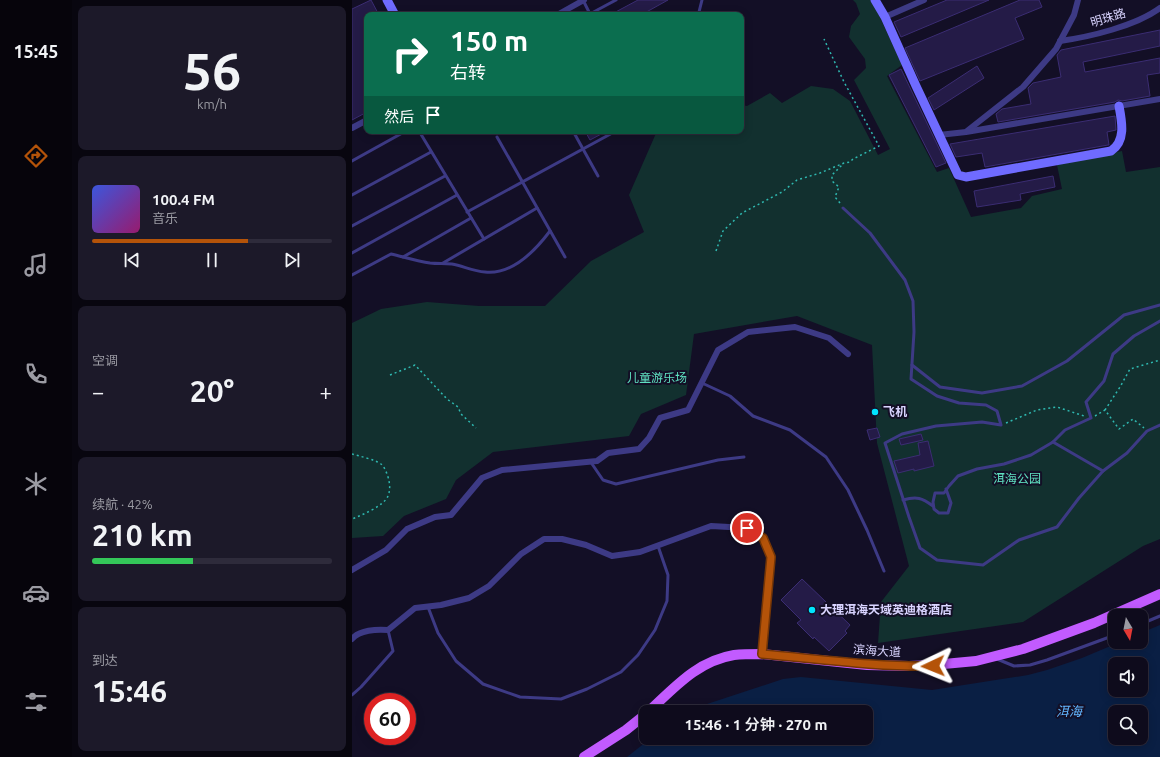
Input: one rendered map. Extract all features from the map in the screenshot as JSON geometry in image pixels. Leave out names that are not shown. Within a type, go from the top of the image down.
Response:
[{"type":"main road","name":"滨海大道","points":[[655,705],[678,683],[703,665],[734,655],[762,654],[867,665],[909,666],[958,663],[993,657],[1023,649],[1094,623],[1160,594]]},
{"type":"main road","name":"滨海大道","points":[[584,757],[626,730],[639,719]]},
{"type":"street","points":[[387,0],[393,12]]},
{"type":"street","points":[[562,12],[584,0]]},
{"type":"street","points":[[875,0],[885,17],[958,175],[966,177],[1111,151],[1120,140],[1122,133],[1122,119],[1119,106]]},
{"type":"street","points":[[885,17],[924,0]]},
{"type":"street","points":[[966,132],[1023,87],[1056,49],[1074,15],[1078,0]]},
{"type":"street","name":"明珠路","points":[[1060,41],[1100,34],[1136,21],[1160,8]]},
{"type":"street","points":[[939,135],[966,132],[1160,99]]},
{"type":"street","points":[[352,128],[364,122]]},
{"type":"street","points":[[352,570],[386,550],[407,528],[435,517],[451,515],[482,478],[502,470],[597,461],[608,453],[639,449],[649,438],[660,418],[688,410],[718,350],[748,332],[795,327],[829,338],[848,354]]},
{"type":"street","points":[[352,639],[356,634],[377,629],[388,630],[415,608],[442,605],[469,598],[489,586],[521,554],[544,539],[562,539],[586,545],[612,556],[640,552],[711,526],[747,528],[763,538],[771,557],[762,654]]},
{"type":"lane","points":[[584,0],[588,12]]},
{"type":"lane","points":[[593,12],[616,0]]},
{"type":"lane","points":[[699,12],[702,0]]},
{"type":"lane","points":[[353,159],[400,134]]},
{"type":"lane","points":[[421,134],[484,239]]},
{"type":"lane","points":[[575,134],[598,176]]},
{"type":"lane","points":[[467,212],[610,134]]},
{"type":"lane","points":[[497,137],[564,257]]},
{"type":"lane","points":[[352,195],[431,152]]},
{"type":"lane","points":[[352,226],[446,176]]},
{"type":"lane","points":[[352,252],[457,195]]},
{"type":"lane","points":[[441,264],[537,208]]},
{"type":"lane","points":[[843,208],[870,232],[905,280],[913,301],[914,332],[911,379],[937,396],[959,403],[986,405],[997,411],[1001,425],[982,422],[936,426],[902,434],[885,443],[920,548],[937,560],[983,565],[1019,540],[1058,527],[1078,498],[1102,471],[1127,453],[1147,431],[1160,425]]},
{"type":"lane","points":[[402,257],[471,218]]},
{"type":"lane","points":[[352,275],[391,254],[427,263],[449,264],[485,272],[498,271],[525,257],[550,231]]},
{"type":"lane","points":[[912,365],[940,387],[982,393],[1022,386],[1066,362],[1124,315],[1160,305]]},
{"type":"lane","points":[[933,506],[935,493],[944,493],[958,476],[1031,455],[1053,442],[1065,430],[1091,418],[1086,402],[1104,381],[1113,354],[1134,336],[1160,321]]},
{"type":"lane","points":[[702,383],[730,396],[753,416],[790,430],[826,457],[848,490],[884,571]]},
{"type":"lane","points":[[1053,442],[1102,471]]},
{"type":"lane","points":[[590,461],[603,480],[616,484],[718,460],[744,457]]},
{"type":"lane","points":[[903,500],[913,497],[923,499],[933,506],[934,510],[939,513],[948,513],[951,503],[946,489]]},
{"type":"lane","points":[[428,607],[438,633],[456,661],[483,684],[520,697],[561,699],[587,689],[621,672],[638,655],[655,630],[667,601],[668,575],[658,545]]},
{"type":"lane","points":[[1148,621],[1160,616]]},
{"type":"lane","points":[[352,695],[393,651],[388,630]]},
{"type":"lane","points":[[993,657],[1014,666],[1030,665],[1108,638]]},
{"type":"path","points":[[716,251],[723,231],[742,213],[782,192],[797,180],[850,162],[879,146],[844,82],[824,39]]},
{"type":"path","points":[[843,208],[835,197],[838,187],[832,181],[832,175],[844,163]]},
{"type":"path","points":[[1001,425],[1037,410],[1057,407],[1091,418],[1105,410],[1130,369],[1160,360]]},
{"type":"path","points":[[390,375],[415,365],[447,399],[458,407],[461,414],[476,428]]},
{"type":"path","points":[[1105,410],[1119,429],[1133,419],[1147,431]]},
{"type":"path","points":[[352,454],[382,464],[388,476],[390,488],[388,498],[379,505],[352,519]]},
{"type":"green space","name":"洱海公园","points":[[853,0],[872,0],[902,65],[887,76],[937,172],[949,168],[971,217],[1021,208],[1032,196],[1062,189],[1057,165],[1122,151],[1126,172],[1160,167],[1160,539],[1143,546],[1023,622],[878,643],[881,602],[909,566],[877,443],[872,345],[797,316],[694,334],[686,395],[641,414],[629,436],[493,452],[456,480],[446,499],[404,516],[383,536],[352,538],[352,323],[381,309],[427,302],[479,306],[545,306],[591,261],[644,232],[629,195],[656,134],[744,134],[744,106],[747,106],[770,93],[782,103],[811,86],[833,89],[850,101],[878,155],[890,149],[854,80],[866,68],[865,59],[849,37],[851,26],[860,14],[856,3]]},
{"type":"water","name":"洱海","points":[[1160,625],[1160,757],[627,757],[642,745],[873,745],[873,705],[704,705],[783,679],[801,677],[932,690],[1028,675],[1082,658],[1108,647],[1108,649],[1148,649],[1148,630]]},
{"type":"building","points":[[371,0],[377,12],[364,12],[364,114],[352,120],[352,9]]},
{"type":"building","points":[[638,0],[668,0],[646,12],[616,12]]},
{"type":"building","points":[[947,0],[989,0],[901,37],[894,22]]},
{"type":"building","points":[[1020,0],[1039,0],[1042,7],[1015,18],[1024,39],[920,81],[905,48]]},
{"type":"building","points":[[1160,30],[1160,46],[1083,62],[1085,72],[1160,58],[1160,73],[1147,75],[1150,96],[1122,101],[1118,100],[1115,102],[998,122],[996,114],[1002,109],[1031,104],[1028,88],[1033,83],[1061,77],[1057,55],[1061,50]]},
{"type":"building","points":[[977,66],[984,78],[934,110],[928,98]]},
{"type":"building","points":[[901,69],[946,163],[936,167],[889,75]]},
{"type":"building","points":[[1115,116],[1116,130],[1107,132],[1109,145],[985,167],[982,153],[956,157],[950,144]]},
{"type":"building","points":[[587,134],[601,134],[590,140]]},
{"type":"building","points":[[1053,176],[1055,187],[1020,194],[1021,200],[977,207],[974,191]]},
{"type":"building","points":[[877,428],[880,437],[870,440],[867,430]]},
{"type":"building","points":[[921,434],[923,440],[901,445],[899,439]]},
{"type":"building","points":[[928,441],[934,466],[898,473],[894,461],[920,455],[918,443]]},
{"type":"building","name":"大理洱海天域英迪格酒店","points":[[802,579],[850,625],[845,631],[847,633],[829,651],[814,637],[813,639],[797,623],[801,620],[781,600]]},
{"type":"place","name":"飞机","points":[[875,412]]},
{"type":"place","name":"大理洱海天域英迪格酒店","points":[[812,610]]},
{"type":"route","points":[[747,528],[763,538],[771,557],[762,654],[867,665],[933,666]]},
{"type":"park label","name":"儿童游乐场","points":[[657,378]]}]
